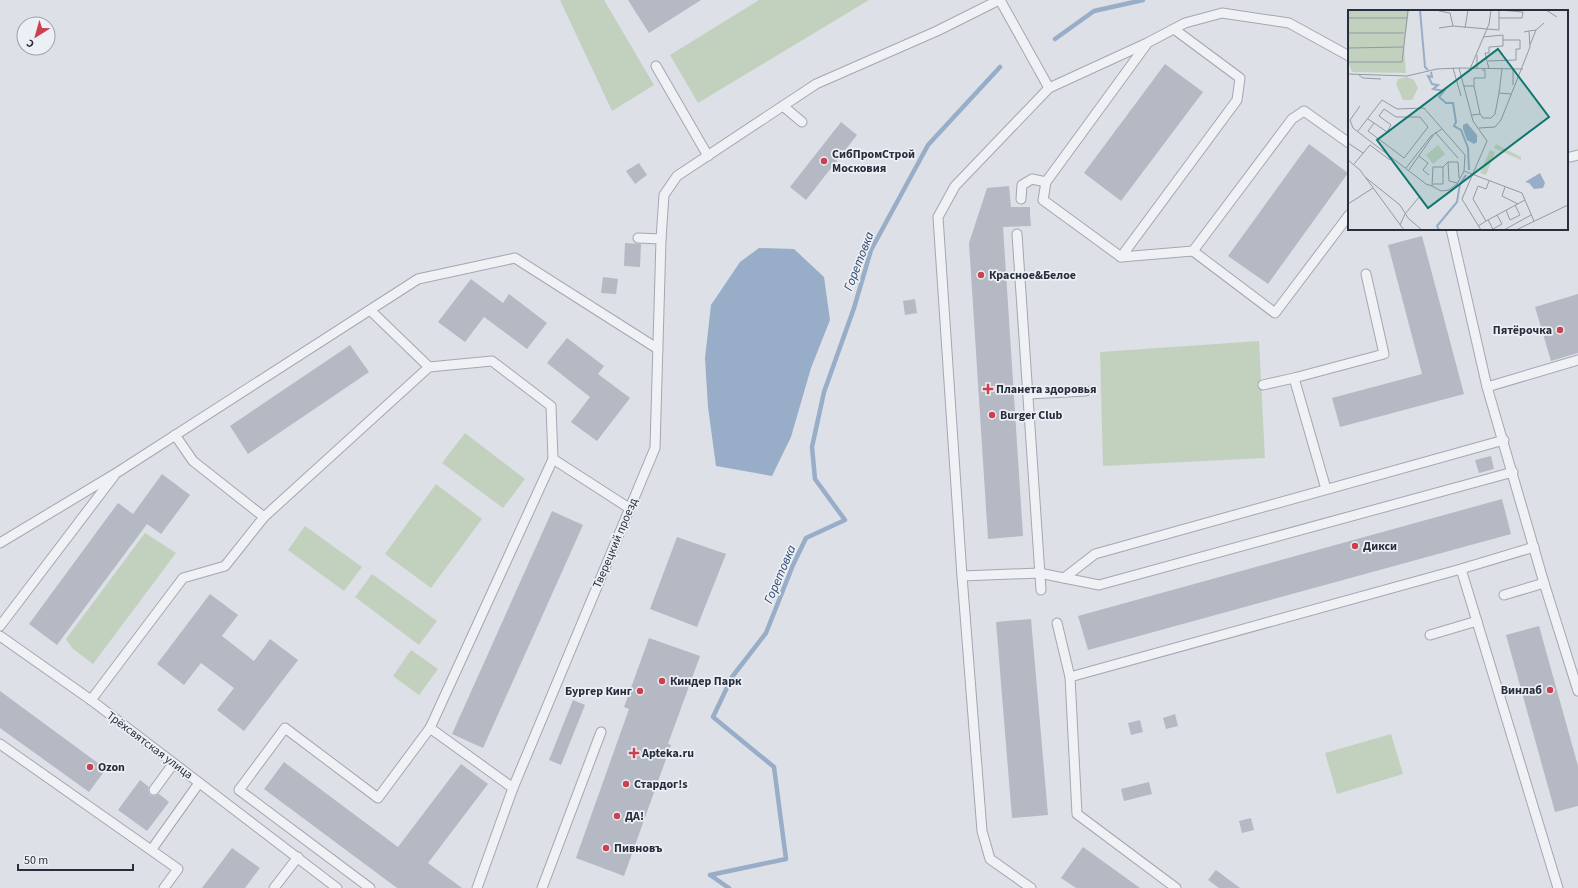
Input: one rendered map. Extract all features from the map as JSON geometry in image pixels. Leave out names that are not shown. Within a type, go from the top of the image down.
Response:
[{"type":"lane","points":[[1000,0],[1049,88]]},
{"type":"lane","name":"Тверецкий проезд","points":[[477,888],[513,788],[655,448],[661,239],[664,195],[677,176],[816,84],[937,31],[1000,0]]},
{"type":"lane","points":[[1030,888],[990,859],[982,831],[962,576],[938,218],[955,186],[1049,88],[1147,43],[1185,23],[1222,13],[1289,23],[1348,55]]},
{"type":"lane","points":[[1121,257],[1237,100],[1240,78],[1174,29]]},
{"type":"lane","points":[[1147,43],[1046,182],[1043,200],[1121,257],[1193,251],[1275,313],[1348,216]]},
{"type":"lane","points":[[656,66],[708,156]]},
{"type":"lane","points":[[783,106],[802,122]]},
{"type":"lane","points":[[1193,251],[1292,119],[1304,111],[1348,142]]},
{"type":"lane","points":[[1021,198],[1022,185],[1032,178],[1046,182]]},
{"type":"lane","points":[[1451,230],[1487,387],[1504,440],[1544,583],[1578,691]]},
{"type":"lane","points":[[1017,234],[1041,590]]},
{"type":"lane","points":[[638,238],[661,239]]},
{"type":"lane","points":[[0,543],[118,472],[418,280],[516,258],[658,350]]},
{"type":"lane","points":[[1263,385],[1384,354],[1366,274]]},
{"type":"lane","points":[[370,310],[429,368]]},
{"type":"lane","points":[[1487,387],[1578,360]]},
{"type":"lane","points":[[91,700],[183,578],[225,566],[264,517],[429,368],[492,361],[551,406],[553,459],[430,728],[378,798],[285,728],[239,790],[370,888]]},
{"type":"lane","points":[[1294,378],[1326,490]]},
{"type":"lane","points":[[1028,394],[1086,391]]},
{"type":"lane","points":[[175,435],[193,461],[264,517]]},
{"type":"lane","points":[[1064,578],[1095,554],[1504,440]]},
{"type":"lane","points":[[553,459],[629,508]]},
{"type":"lane","points":[[0,626],[118,472]]},
{"type":"lane","points":[[962,576],[1039,573],[1099,586],[1513,472]]},
{"type":"lane","points":[[1070,677],[1461,569],[1534,547]]},
{"type":"lane","points":[[1461,569],[1558,888]]},
{"type":"lane","points":[[1504,595],[1544,583]]},
{"type":"lane","points":[[1430,635],[1477,621]]},
{"type":"lane","points":[[1057,623],[1070,677],[1077,814],[1176,888]]},
{"type":"lane","name":"Трёхсвятская улица","points":[[0,636],[91,700],[173,764],[298,857]]},
{"type":"lane","points":[[430,728],[513,788]]},
{"type":"lane","points":[[542,888],[601,732]]},
{"type":"lane","points":[[0,744],[178,868],[164,888]]},
{"type":"lane","points":[[154,790],[173,764]]},
{"type":"lane","points":[[152,849],[199,783]]},
{"type":"lane","points":[[274,888],[298,857],[337,888]]},
{"type":"green space","points":[[560,0],[604,0],[654,85],[612,111]]},
{"type":"green space","points":[[759,0],[869,0],[698,103],[670,55]]},
{"type":"green space","points":[[1259,341],[1265,458],[1103,466],[1100,352]]},
{"type":"green space","points":[[465,433],[525,479],[503,508],[442,463]]},
{"type":"green space","points":[[436,484],[482,519],[431,588],[385,554]]},
{"type":"green space","points":[[305,526],[362,567],[344,591],[288,550]]},
{"type":"green space","points":[[145,533],[176,553],[93,664],[72,648],[66,639]]},
{"type":"green space","points":[[372,574],[437,621],[419,645],[355,597]]},
{"type":"green space","points":[[411,650],[438,669],[419,695],[393,676]]},
{"type":"green space","points":[[1391,734],[1403,774],[1337,794],[1325,753]]},
{"type":"water","points":[[759,248],[794,249],[824,277],[830,320],[811,368],[791,437],[772,476],[716,466],[708,407],[705,358],[711,305],[740,262]]},
{"type":"building","points":[[628,0],[701,0],[649,33]]},
{"type":"building","points":[[1165,64],[1203,92],[1121,201],[1084,173]]},
{"type":"building","name":"СибПромСтрой Московия","points":[[841,122],[857,135],[806,200],[790,187]]},
{"type":"building","points":[[1309,144],[1348,173],[1268,284],[1228,256]]},
{"type":"building","points":[[639,163],[647,175],[635,184],[626,171]]},
{"type":"building","points":[[1009,186],[1011,207],[1030,207],[1031,226],[1003,227],[1023,536],[988,539],[969,243],[987,188]]},
{"type":"building","points":[[1422,236],[1464,394],[1340,427],[1332,398],[1422,374],[1388,245]]},
{"type":"building","points":[[625,243],[641,244],[640,267],[624,266]]},
{"type":"building","points":[[603,277],[618,279],[616,294],[601,293]]},
{"type":"building","points":[[471,279],[503,303],[509,294],[547,323],[527,349],[484,317],[465,342],[438,322]]},
{"type":"building","name":"Пятёрочка","points":[[1578,294],[1578,353],[1551,361],[1535,307]]},
{"type":"building","points":[[915,299],[917,313],[905,315],[903,301]]},
{"type":"building","points":[[567,338],[604,366],[598,374],[630,398],[597,441],[571,422],[590,397],[547,363]]},
{"type":"building","points":[[350,345],[369,372],[248,454],[230,426]]},
{"type":"building","points":[[1491,456],[1494,469],[1479,473],[1475,460]]},
{"type":"building","points":[[162,474],[190,495],[161,534],[147,524],[57,645],[29,624],[118,503],[133,514]]},
{"type":"building","points":[[1502,499],[1511,534],[1088,650],[1078,616]]},
{"type":"building","points":[[552,511],[583,525],[483,748],[452,734]]},
{"type":"building","points":[[677,537],[726,554],[697,627],[650,609]]},
{"type":"building","points":[[210,594],[238,615],[222,636],[254,661],[270,639],[298,660],[244,731],[217,710],[234,688],[201,663],[184,685],[157,664]]},
{"type":"building","points":[[1031,619],[1048,815],[1012,818],[996,622]]},
{"type":"building","points":[[1539,626],[1578,766],[1578,806],[1555,812],[1506,635]]},
{"type":"building","points":[[649,638],[700,656],[668,744],[671,745],[624,876],[576,858],[629,709],[624,707]]},
{"type":"building","points":[[0,691],[106,769],[89,792],[0,728]]},
{"type":"building","points":[[573,700],[585,705],[561,765],[549,760]]},
{"type":"building","points":[[1175,714],[1178,726],[1166,729],[1163,718]]},
{"type":"building","points":[[1140,720],[1143,732],[1131,735],[1128,723]]},
{"type":"building","points":[[284,762],[398,847],[461,764],[488,784],[428,863],[462,888],[397,888],[264,789]]},
{"type":"building","points":[[140,780],[149,787],[148,790],[150,795],[154,796],[159,794],[169,802],[147,831],[118,810]]},
{"type":"building","points":[[1149,782],[1152,794],[1124,801],[1121,789]]},
{"type":"building","points":[[1251,818],[1254,830],[1242,833],[1239,821]]},
{"type":"building","points":[[1083,847],[1140,888],[1076,888],[1061,878]]},
{"type":"building","points":[[232,848],[260,868],[245,888],[202,888]]},
{"type":"building","points":[[1216,870],[1240,888],[1219,888],[1208,880]]},
{"type":"waterway","name":"Горетовка","points":[[1055,39],[1094,11],[1143,0]]},
{"type":"waterway","name":"Горетовка","points":[[729,888],[710,875],[786,859],[774,767],[713,717],[732,677],[766,633],[793,565],[806,538],[845,520],[815,479],[812,447],[824,392],[854,308],[871,250],[928,145],[1000,67]]},
{"type":"place","name":"СибПромСтрой Московия","points":[[824,161]]},
{"type":"place","name":"Красное&Белое","points":[[981,275]]},
{"type":"place","name":"Пятёрочка","points":[[1560,330]]},
{"type":"place","name":"Планета здоровья","points":[[988,389]]},
{"type":"place","name":"Burger Club","points":[[992,415]]},
{"type":"place","name":"Дикси","points":[[1355,546]]},
{"type":"place","name":"Киндер Парк","points":[[662,681]]},
{"type":"place","name":"Винлаб","points":[[1550,690]]},
{"type":"place","name":"Бургер Кинг","points":[[640,691]]},
{"type":"place","name":"Apteka.ru","points":[[634,753]]},
{"type":"place","name":"Ozon","points":[[90,767]]},
{"type":"place","name":"Стардог!s","points":[[626,784]]},
{"type":"place","name":"ДА!","points":[[617,816]]},
{"type":"place","name":"Пивновъ","points":[[606,848]]}]
